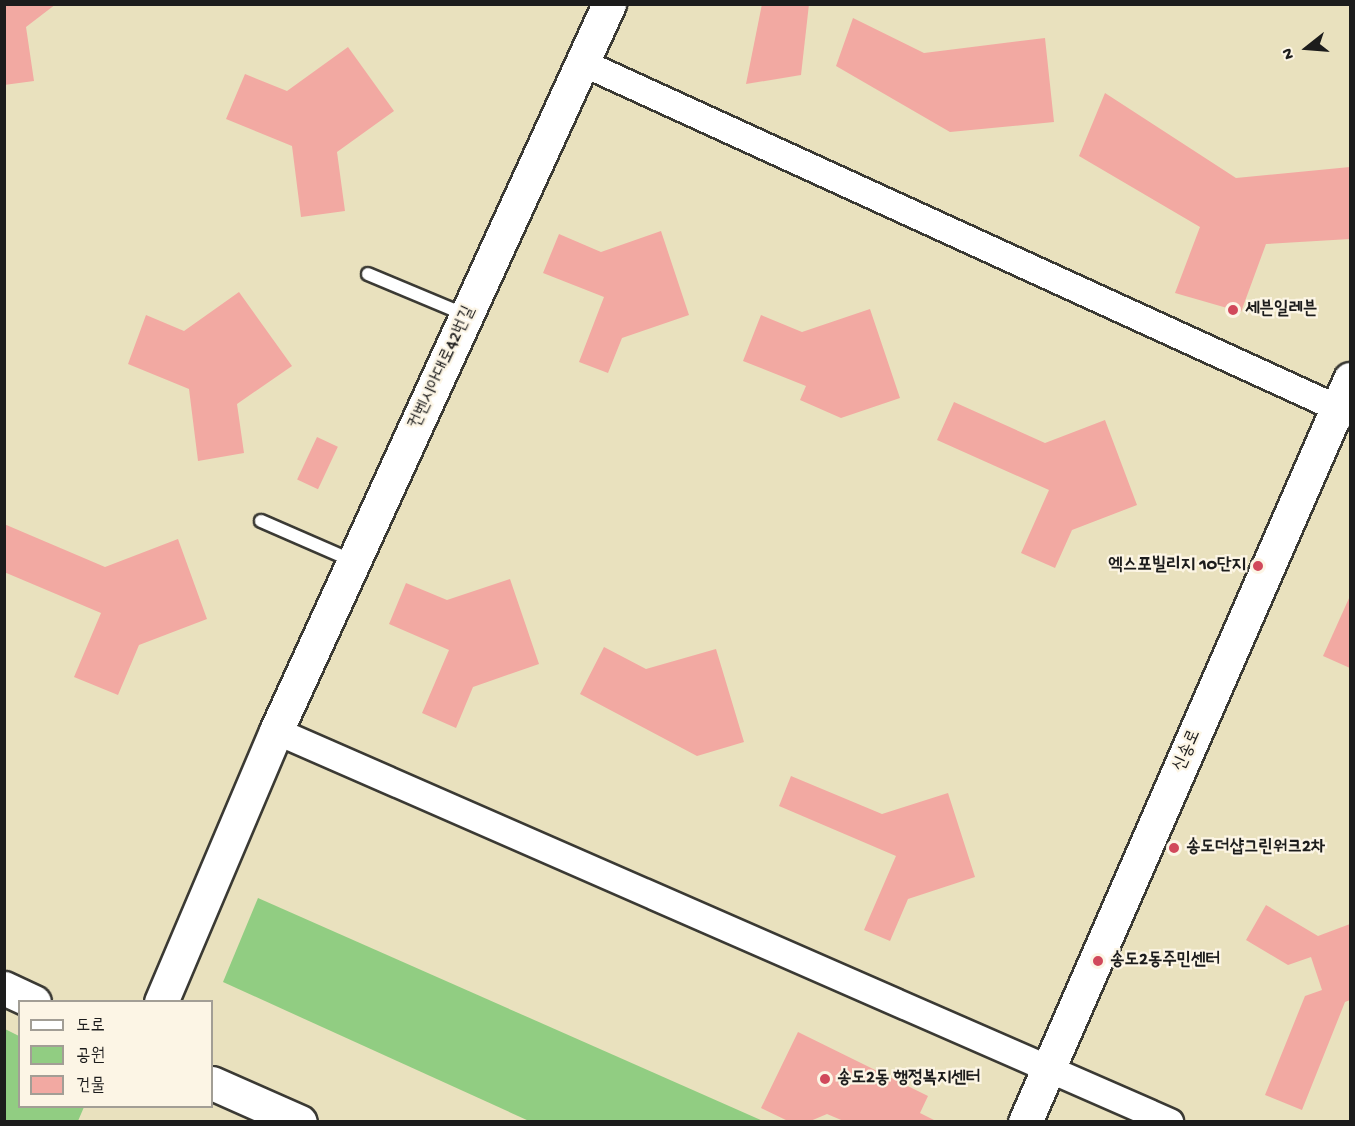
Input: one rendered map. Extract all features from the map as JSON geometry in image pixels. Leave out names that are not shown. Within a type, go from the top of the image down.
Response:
[{"type":"street","name":"컨벤시아대로42번길","points":[[162,1000],[276,731],[609,4]]},
{"type":"street","points":[[583,63],[1346,401]]},
{"type":"street","name":"신송로","points":[[1025,1122],[1346,401]]},
{"type":"street","points":[[276,731],[1170,1122]]},
{"type":"street","points":[[4,988],[30,1000]]},
{"type":"street","points":[[213,1083],[300,1122]]},
{"type":"lane","points":[[368,274],[467,315]]},
{"type":"lane","points":[[261,520],[354,561]]},
{"type":"green space","points":[[258,898],[763,1121],[529,1121],[223,982]]},
{"type":"green space","points":[[5,1029],[18,1036],[18,1108],[84,1108],[78,1121],[5,1121]]},
{"type":"building","points":[[4,4],[56,4],[26,27],[34,81],[4,85]]},
{"type":"building","points":[[762,4],[809,4],[801,75],[746,84]]},
{"type":"building","points":[[853,18],[924,53],[1045,38],[1054,122],[950,132],[836,66]]},
{"type":"building","points":[[348,47],[394,111],[337,152],[345,211],[301,217],[292,146],[226,119],[245,74],[287,91]]},
{"type":"building","points":[[1105,93],[1236,178],[1350,167],[1350,239],[1266,244],[1241,312],[1175,293],[1200,227],[1079,156]]},
{"type":"building","points":[[661,231],[689,315],[622,338],[608,373],[579,362],[604,297],[543,273],[559,234],[601,252]]},
{"type":"building","points":[[239,292],[292,366],[237,404],[244,453],[198,461],[189,389],[128,364],[146,315],[184,331]]},
{"type":"building","points":[[870,309],[900,398],[841,418],[800,400],[806,386],[743,361],[761,315],[802,332]]},
{"type":"building","points":[[954,402],[1045,443],[1105,420],[1137,505],[1072,530],[1055,568],[1021,553],[1049,490],[937,440]]},
{"type":"building","points":[[317,437],[338,447],[318,489],[297,480]]},
{"type":"building","points":[[4,524],[105,567],[178,539],[207,619],[139,645],[118,695],[74,677],[101,613],[4,572]]},
{"type":"building","points":[[510,579],[539,664],[473,687],[456,728],[422,713],[449,650],[389,624],[406,583],[447,600]]},
{"type":"building","points":[[1350,596],[1350,668],[1323,656]]},
{"type":"building","points":[[604,647],[646,669],[716,649],[744,742],[697,756],[580,694]]},
{"type":"building","points":[[791,776],[882,814],[948,793],[975,877],[908,899],[890,941],[864,930],[896,856],[779,806]]},
{"type":"building","points":[[1266,905],[1318,936],[1350,924],[1350,1000],[1345,1002],[1302,1110],[1265,1095],[1305,996],[1322,990],[1311,957],[1288,965],[1246,940]]},
{"type":"building","points":[[798,1032],[928,1096],[920,1113],[938,1122],[846,1122],[827,1114],[808,1122],[790,1122],[761,1108]]},
{"type":"place","name":"세븐일레븐","points":[[1233,310]]},
{"type":"place","name":"엑스포빌리지 10단지","points":[[1258,566]]},
{"type":"place","name":"송도더샵그린워크2차","points":[[1174,848]]},
{"type":"place","name":"송도2동주민센터","points":[[1098,961]]},
{"type":"place","name":"송도2동 행정복지센터","points":[[825,1079]]}]
